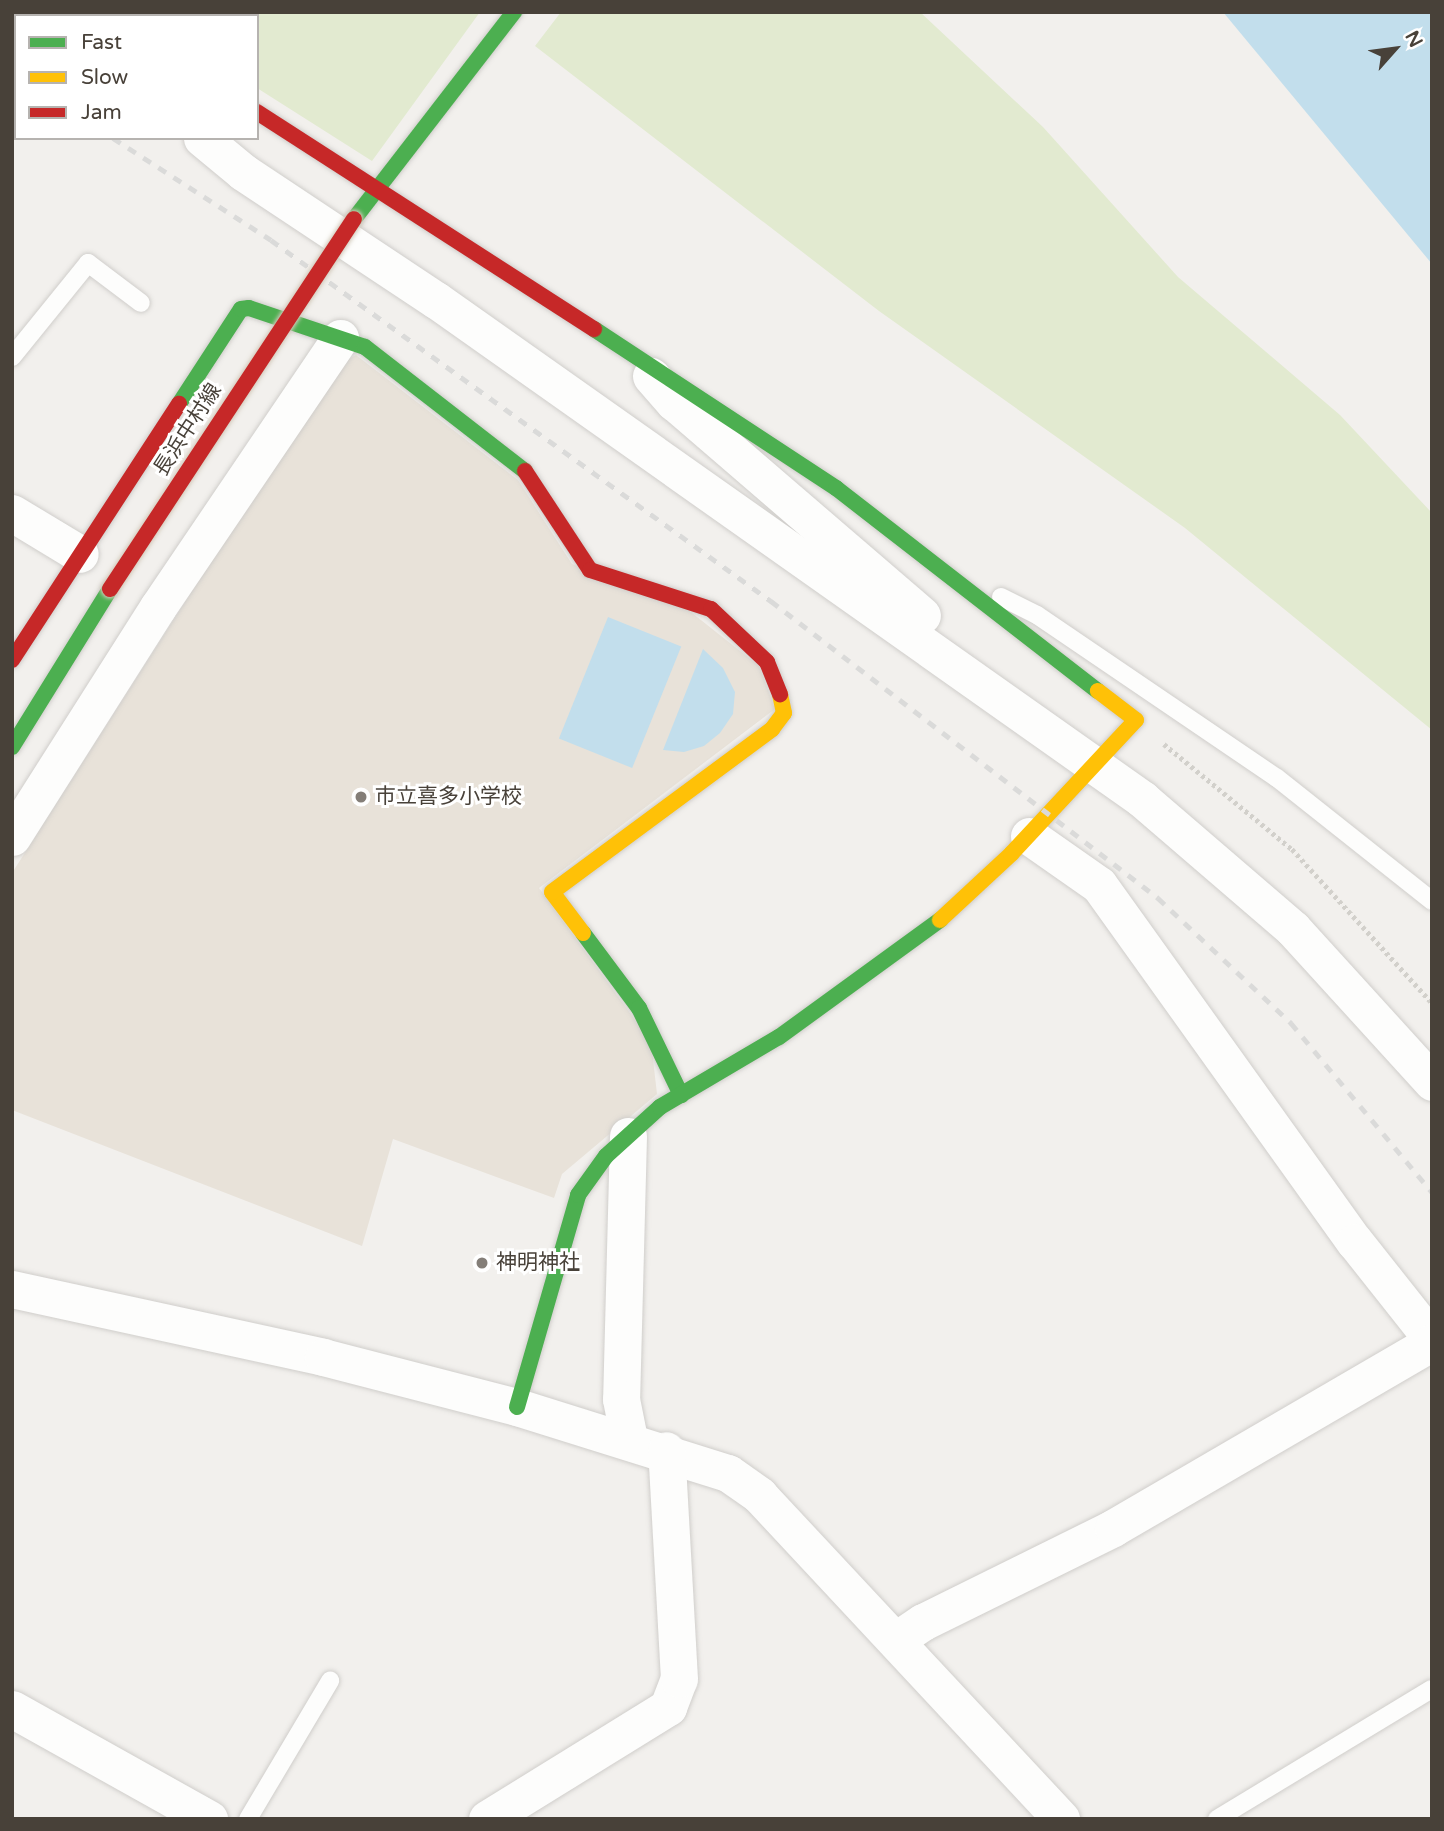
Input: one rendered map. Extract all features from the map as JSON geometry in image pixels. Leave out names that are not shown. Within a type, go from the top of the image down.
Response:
[{"type":"street","name":"長浜中村線","points":[[12,747],[110,589],[355,219],[514,12]]},
{"type":"street","points":[[259,113],[379,187],[836,488],[1136,720],[1029,836],[940,920],[779,1037],[681,1095],[606,1156],[578,1195],[517,1407]]},
{"type":"street","points":[[204,140],[243,172],[436,300],[978,679],[1142,799],[1293,929],[1432,1082]]},
{"type":"street","points":[[12,660],[241,309],[249,308],[365,347],[527,473],[590,570],[711,609],[767,662],[777,679],[784,713],[772,729],[552,892],[639,1008],[681,1095]]},
{"type":"street","points":[[12,837],[158,607],[340,338]]},
{"type":"street","points":[[628,349],[674,402],[947,636],[978,679]]},
{"type":"street","points":[[12,513],[80,554]]},
{"type":"street","points":[[896,1640],[923,1622],[1113,1528],[1432,1341],[1355,1242],[1099,884],[1029,836]]},
{"type":"street","points":[[628,1136],[621,1399],[629,1439]]},
{"type":"street","points":[[12,1289],[323,1357],[629,1439],[728,1473],[759,1495],[1061,1819]]},
{"type":"street","points":[[487,1819],[668,1707],[679,1679],[666,1450]]},
{"type":"street","points":[[12,1709],[209,1819]]},
{"type":"lane","points":[[12,357],[88,263],[141,303]]},
{"type":"lane","points":[[934,564],[1037,615],[1276,778],[1432,901]]},
{"type":"lane","points":[[248,1819],[330,1681]]},
{"type":"lane","points":[[1217,1819],[1432,1689]]},
{"type":"path","points":[[1136,720],[1292,849],[1432,1003]]},
{"type":"shaded area","name":"市立喜多小学校","points":[[356,355],[518,480],[572,564],[687,609],[759,666],[775,709],[539,888],[651,1042],[657,1094],[562,1174],[554,1198],[393,1139],[362,1246],[12,1110],[12,873],[335,367]]},
{"type":"green space","points":[[132,12],[480,12],[372,161],[259,89],[259,14]]},
{"type":"green space","points":[[561,12],[920,12],[1043,127],[1178,277],[1340,415],[1432,513],[1432,730],[1185,528],[879,311],[535,46]]},
{"type":"water","points":[[1223,12],[1432,12],[1432,264],[1252,47]]},
{"type":"water","points":[[608,617],[681,647],[632,768],[559,738]]},
{"type":"water","points":[[703,649],[723,668],[735,692],[733,714],[720,733],[704,746],[684,752],[663,750]]},
{"type":"railway","points":[[116,140],[271,240],[771,601],[1158,898],[1291,1023],[1432,1192]]},
{"type":"traffic: fast","points":[[354,219],[514,12]]},
{"type":"traffic: fast","points":[[179,404],[241,309],[249,308],[365,347],[525,471]]},
{"type":"traffic: fast","points":[[594,329],[836,488],[1098,691]]},
{"type":"traffic: fast","points":[[12,747],[110,589]]},
{"type":"traffic: fast","points":[[517,1407],[578,1195],[606,1156],[660,1107],[779,1037],[940,920]]},
{"type":"traffic: fast","points":[[583,933],[639,1008],[681,1095]]},
{"type":"traffic: slow","points":[[940,920],[1011,854],[1136,720],[1098,691]]},
{"type":"traffic: slow","points":[[583,933],[552,892],[772,729],[784,713],[780,694]]},
{"type":"traffic: jam","points":[[259,113],[594,329]]},
{"type":"traffic: jam","points":[[110,589],[354,219]]},
{"type":"traffic: jam","points":[[12,660],[179,404]]},
{"type":"traffic: jam","points":[[525,471],[590,570],[711,609],[767,662],[780,694]]},
{"type":"place","name":"市立喜多小学校","points":[[361,797]]},
{"type":"place","name":"神明神社","points":[[482,1263]]}]
